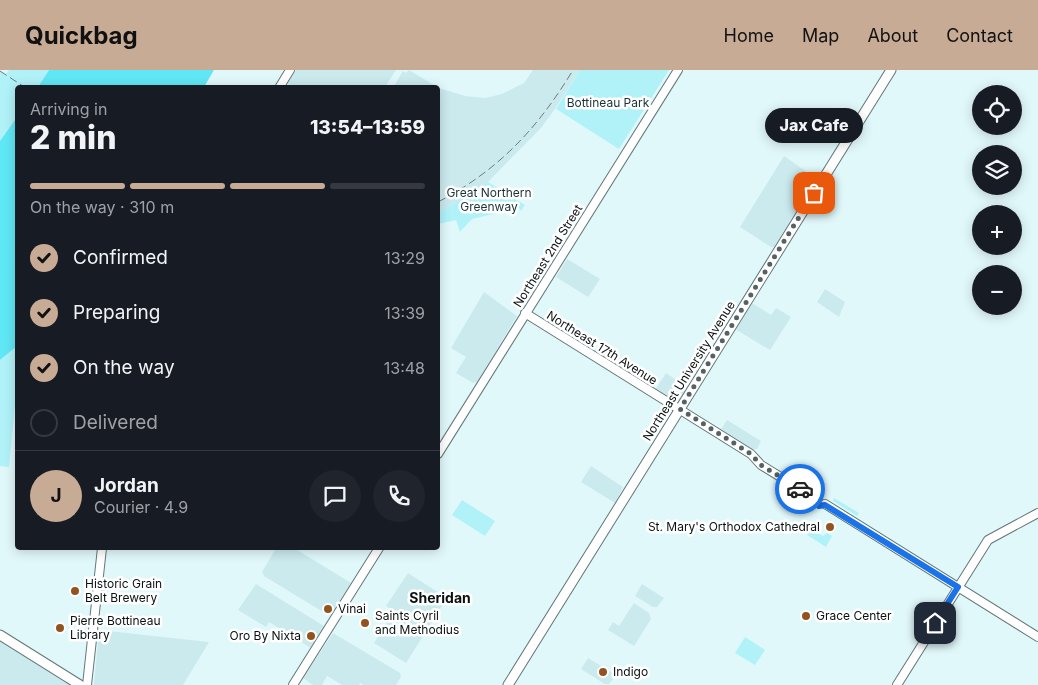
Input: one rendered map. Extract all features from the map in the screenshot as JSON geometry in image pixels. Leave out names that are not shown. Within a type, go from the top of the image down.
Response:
[{"type":"main road","name":"Northeast University Avenue","points":[[508,685],[891,70]]},
{"type":"main road","points":[[0,635],[80,685]]},
{"type":"street","points":[[281,85],[290,70]]},
{"type":"street","name":"Northeast 2nd Street","points":[[440,451],[678,70]]},
{"type":"street","name":"Northeast 17th Avenue","points":[[525,313],[751,454],[761,465],[1038,637]]},
{"type":"street","points":[[896,685],[988,540],[1038,513]]},
{"type":"street","points":[[87,685],[102,550]]},
{"type":"street","points":[[294,685],[378,550]]},
{"type":"shaded area","points":[[296,70],[396,70],[386,85],[288,85]]},
{"type":"shaded area","points":[[409,70],[434,85],[395,85],[403,71],[406,73]]},
{"type":"shaded area","points":[[533,70],[580,70],[541,128],[488,182],[440,212],[440,88],[465,96],[485,98],[502,94],[524,83]]},
{"type":"shaded area","points":[[784,156],[817,179],[774,247],[771,247],[740,227]]},
{"type":"shaded area","points":[[567,259],[600,279],[588,297],[556,277]]},
{"type":"shaded area","points":[[825,289],[845,302],[839,317],[817,302]]},
{"type":"shaded area","points":[[484,292],[517,316],[477,382],[473,383],[456,373],[466,357],[451,348]]},
{"type":"shaded area","points":[[752,303],[771,315],[776,308],[791,317],[770,350],[735,329]]},
{"type":"shaded area","points":[[666,373],[687,387],[678,402],[655,390]]},
{"type":"shaded area","points":[[727,420],[761,441],[757,449],[751,449],[720,431]]},
{"type":"shaded area","points":[[591,466],[623,487],[615,503],[581,482]]},
{"type":"shaded area","points":[[275,550],[297,550],[351,583],[331,614],[328,615],[264,576],[262,572]]},
{"type":"shaded area","points":[[408,573],[447,598],[406,663],[374,643],[394,611],[386,606]]},
{"type":"shaded area","points":[[256,584],[324,626],[311,648],[269,622],[266,627],[238,610]]},
{"type":"shaded area","points":[[642,584],[664,598],[657,607],[653,607],[635,596]]},
{"type":"shaded area","points":[[634,603],[649,613],[651,619],[634,646],[608,630],[613,622],[619,626]]},
{"type":"shaded area","points":[[99,630],[209,642],[183,685],[94,685]]},
{"type":"shaded area","points":[[333,633],[400,673],[401,677],[396,685],[364,685],[360,683],[359,685],[342,685],[327,676],[322,685],[313,685],[303,678]]},
{"type":"shaded area","points":[[0,641],[9,647],[70,685],[0,685]]},
{"type":"shaded area","points":[[588,658],[616,675],[609,684],[605,684],[581,669]]},
{"type":"green space","points":[[9,70],[49,70],[39,85],[15,85],[15,120],[0,141],[0,71],[6,74]]},
{"type":"green space","name":"Bottineau Park","points":[[580,70],[669,70],[619,149],[556,109]]},
{"type":"green space","name":"Great Northern Greenway","points":[[488,182],[525,205],[521,211],[519,208],[472,219],[460,232],[456,220],[440,224],[440,212]]},
{"type":"green space","points":[[15,348],[15,405],[9,467],[0,466],[0,360]]},
{"type":"green space","points":[[834,498],[859,513],[857,516],[833,501]]},
{"type":"green space","points":[[462,500],[495,521],[485,536],[452,515]]},
{"type":"green space","points":[[812,526],[814,531],[823,536],[827,533],[832,536],[826,547],[807,535]]},
{"type":"green space","points":[[745,637],[765,650],[755,665],[735,653]]},
{"type":"water","points":[[49,70],[214,70],[205,85],[39,85]]},
{"type":"water","points":[[15,120],[15,348],[0,360],[0,141]]},
{"type":"railway","points":[[440,201],[480,176],[515,146],[546,111],[573,70]]},
{"type":"railway","points":[[0,71],[21,85]]},
{"type":"way so far","points":[[800,489],[761,465],[751,454],[680,409],[814,193]]},
{"type":"place","name":"Jax Cafe","points":[[814,193]]},
{"type":"place","name":"St. Mary's Orthodox Cathedral","points":[[830,527]]},
{"type":"place","name":"Historic Grain Belt Brewery","points":[[75,591]]},
{"type":"place","name":"Vinai","points":[[328,609]]},
{"type":"place","name":"Grace Center","points":[[806,616]]},
{"type":"place","name":"Saints Cyril and Methodius","points":[[365,623]]},
{"type":"place","name":"Pierre Bottineau Library","points":[[60,628]]},
{"type":"place","name":"Oro By Nixta","points":[[311,636]]},
{"type":"place","name":"Indigo","points":[[603,672]]},
{"type":"district","name":"Sheridan","points":[[440,598]]},
{"type":"route","points":[[800,489],[818,500],[819,506],[824,504],[958,587],[935,623]]}]
